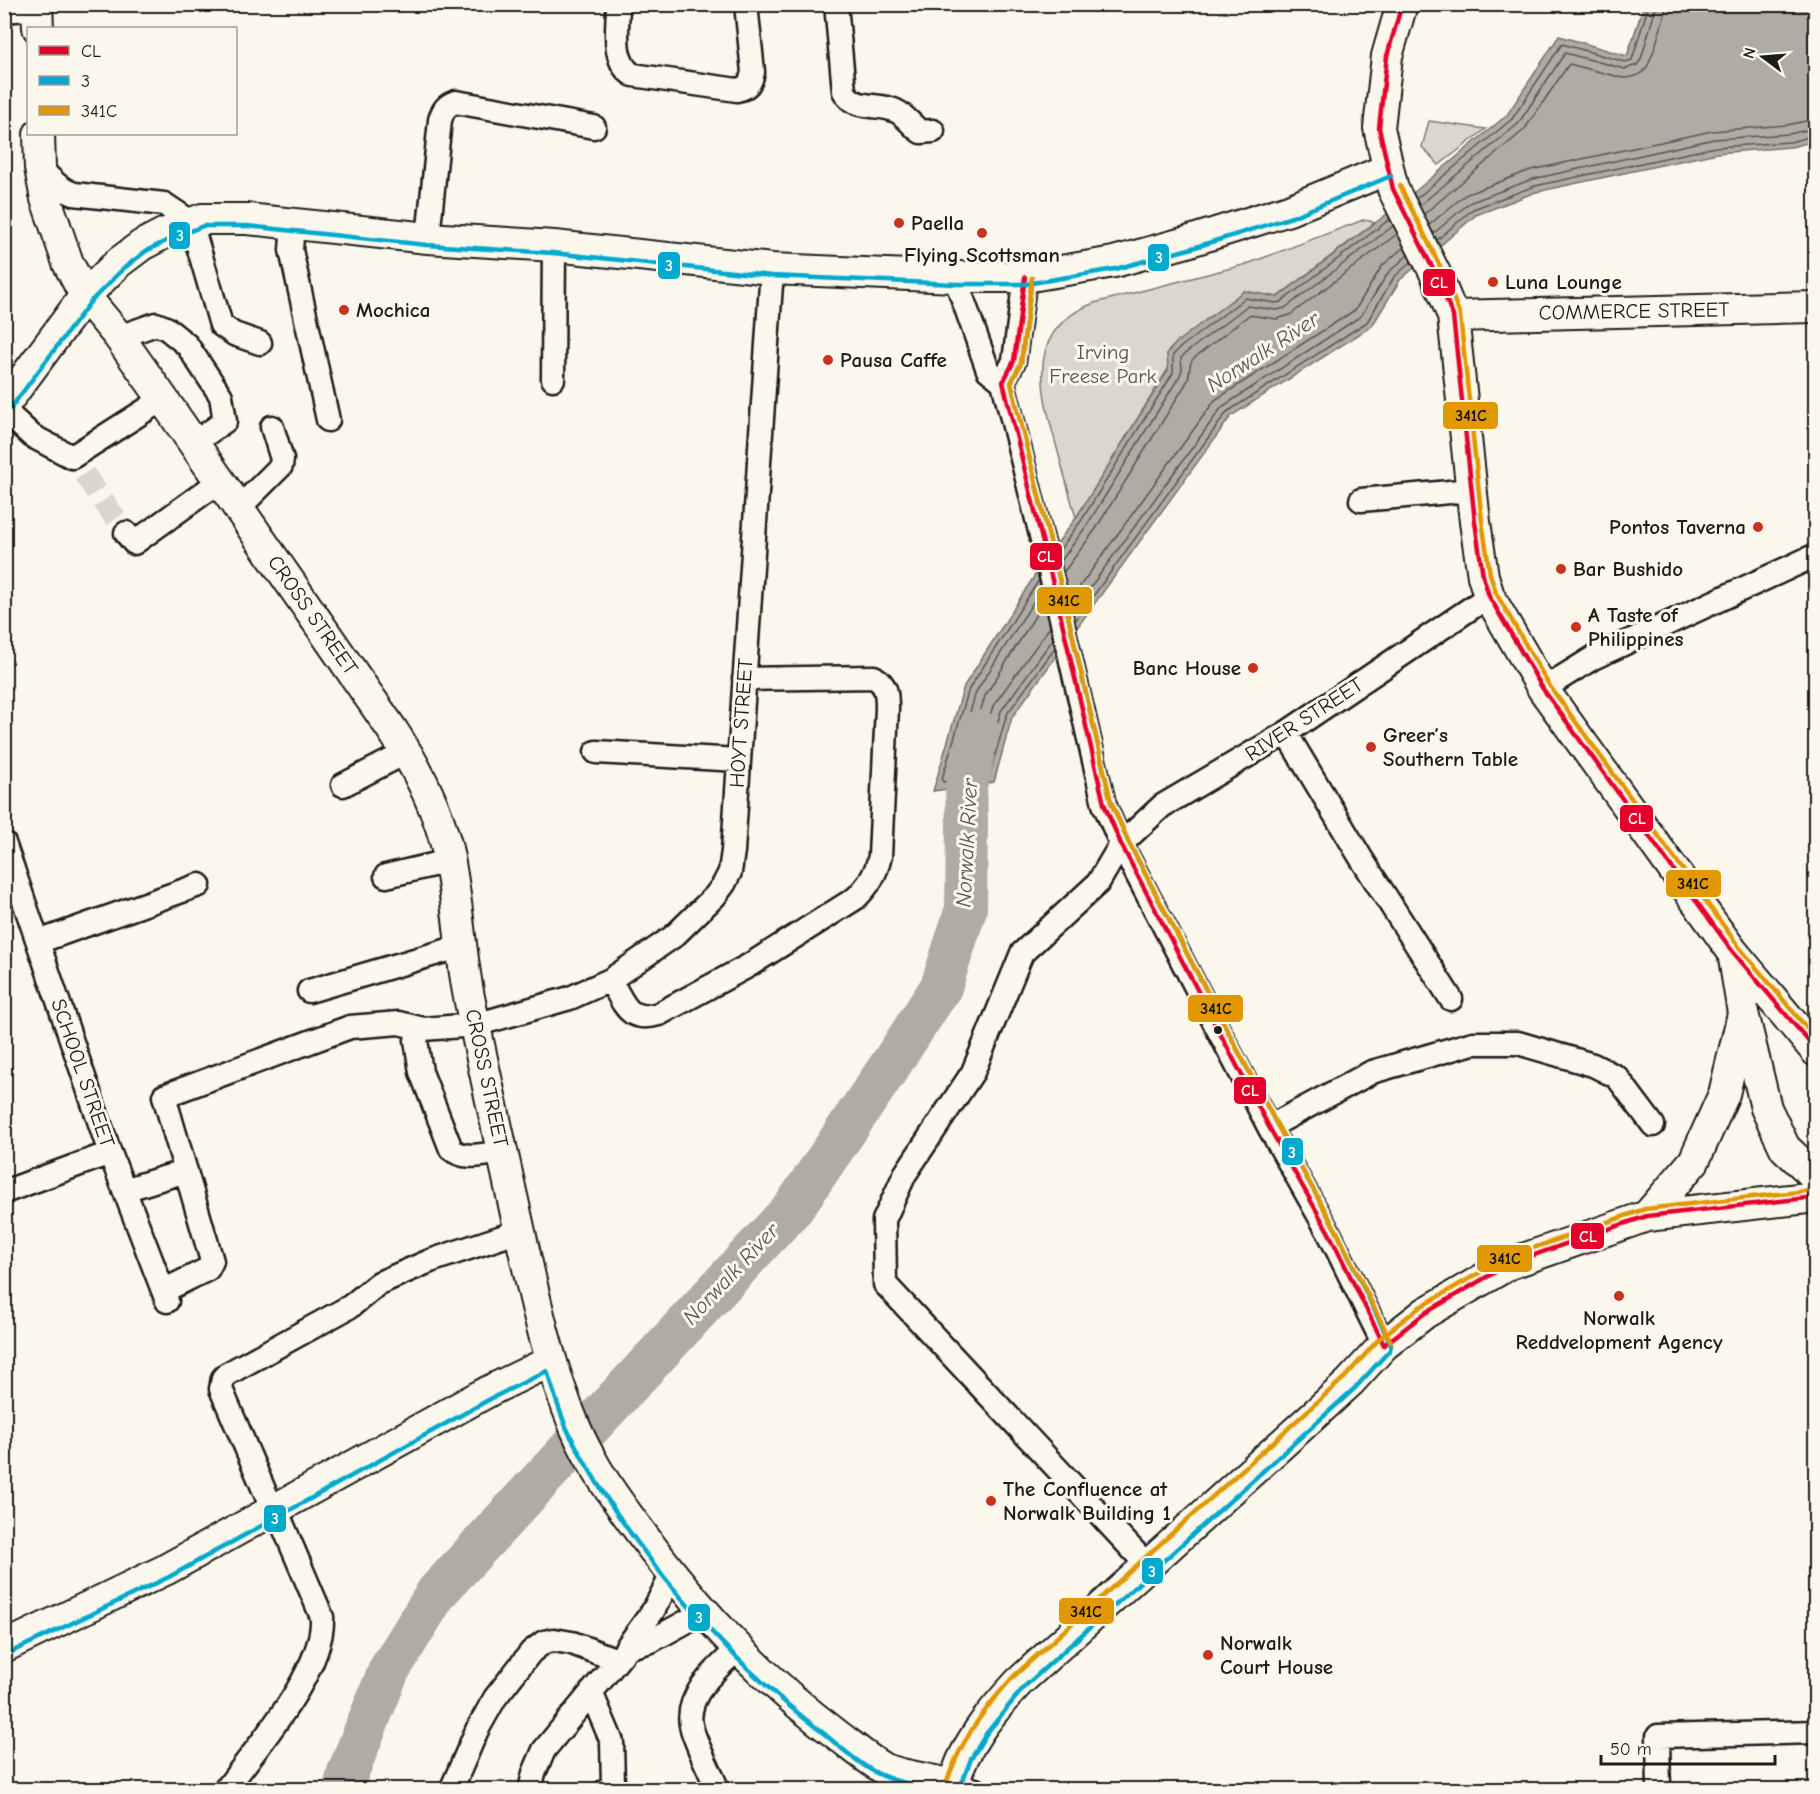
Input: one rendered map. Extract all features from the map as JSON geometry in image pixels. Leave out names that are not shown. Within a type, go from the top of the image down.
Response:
[{"type":"main road","points":[[1402,4],[1387,56],[1379,128],[1391,179],[1453,316],[1483,576],[1489,596],[1543,688],[1733,952],[1815,1051]]},
{"type":"main road","name":"CROSS STREET","points":[[39,135],[40,168],[46,199],[68,263],[85,296],[119,337],[239,508],[407,752],[430,797],[449,861],[475,1024],[502,1152],[551,1360],[576,1430],[590,1456],[629,1518],[672,1575],[738,1648],[788,1697],[876,1764],[901,1774],[960,1788]]},
{"type":"main road","points":[[4,405],[85,296],[118,263],[142,245],[202,219],[247,219],[428,238],[554,246],[772,268],[955,277],[1025,277],[1114,262],[1391,179]]},
{"type":"main road","name":"COMMERCE STREET","points":[[1453,316],[1815,307]]},
{"type":"main road","points":[[1733,952],[1743,1013],[1766,1108],[1785,1148],[1815,1177]]},
{"type":"main road","points":[[1647,1216],[1694,1161],[1724,1094],[1743,1013]]},
{"type":"main road","points":[[960,1788],[961,1762],[973,1739],[1004,1698],[1147,1564],[1213,1508],[1350,1382],[1384,1345],[1425,1312],[1509,1264],[1647,1216],[1815,1197]]},
{"type":"main road","points":[[4,1647],[165,1570],[489,1391],[551,1360]]},
{"type":"street","points":[[618,4],[618,56],[627,72],[633,75],[737,90],[751,82],[753,72],[746,4]]},
{"type":"street","points":[[836,4],[844,92],[848,99],[857,104],[892,109],[921,132],[933,131]]},
{"type":"street","points":[[4,11],[37,14]]},
{"type":"street","points":[[428,238],[440,120],[443,110],[448,105],[456,102],[594,128]]},
{"type":"street","points":[[40,168],[65,191],[74,194],[164,204],[191,222],[221,325],[234,334],[260,343]]},
{"type":"street","points":[[293,224],[291,250],[328,420]]},
{"type":"street","points":[[553,380],[554,246]]},
{"type":"street","name":"HOYT STREET","points":[[186,1171],[164,1096],[350,1027],[399,1023],[423,1029],[475,1024],[570,998],[610,980],[674,936],[716,896],[724,884],[730,872],[733,851],[772,268]]},
{"type":"street","points":[[955,277],[988,370],[1003,382],[1104,804],[1121,844],[1269,1127],[1329,1233],[1384,1345]]},
{"type":"street","points":[[1003,382],[1014,361],[1025,277]]},
{"type":"street","points":[[119,337],[156,324],[166,328],[187,345],[221,396],[225,421],[194,443]]},
{"type":"street","points":[[4,410],[32,436],[78,465],[163,399]]},
{"type":"street","points":[[239,508],[281,466],[282,459],[272,427]]},
{"type":"street","points":[[126,533],[134,543],[220,481]]},
{"type":"street","points":[[1361,500],[1472,490]]},
{"type":"street","points":[[1543,688],[1593,658],[1815,555]]},
{"type":"street","name":"RIVER STREET","points":[[1147,1564],[885,1284],[884,1220],[905,1174],[973,1072],[1022,953],[1098,883],[1121,844],[1162,806],[1286,733],[1489,596]]},
{"type":"street","points":[[610,980],[628,1010],[636,1016],[647,1018],[659,1014],[748,966],[856,898],[868,887],[876,872],[880,856],[887,708],[887,691],[882,682],[874,677],[744,679]]},
{"type":"street","points":[[1286,733],[1361,858],[1451,999]]},
{"type":"street","points":[[344,785],[407,752]]},
{"type":"street","points":[[596,752],[739,760]]},
{"type":"street","name":"SCHOOL STREET","points":[[4,843],[110,1153],[165,1296],[208,1269],[212,1262],[186,1171]]},
{"type":"street","points":[[386,876],[449,861]]},
{"type":"street","points":[[38,942],[199,885]]},
{"type":"street","points":[[309,991],[462,946]]},
{"type":"street","points":[[423,1029],[416,1040],[421,1072],[451,1149],[464,1156],[502,1152]]},
{"type":"street","points":[[1269,1127],[1372,1072],[1473,1043],[1518,1043],[1593,1065],[1617,1077],[1653,1125]]},
{"type":"street","points":[[4,1192],[110,1153]]},
{"type":"street","points":[[124,1190],[186,1171]]},
{"type":"street","points":[[223,1790],[227,1788],[300,1687],[316,1655],[323,1631],[322,1617],[221,1389],[223,1378],[351,1306],[379,1283],[430,1261],[520,1231]]},
{"type":"street","points":[[530,1790],[534,1773],[544,1750],[653,1611],[672,1575]]},
{"type":"street","points":[[452,1790],[477,1730],[495,1698],[531,1652],[544,1642],[554,1640],[621,1654],[651,1641],[704,1612]]},
{"type":"street","points":[[718,1790],[691,1725],[691,1711],[706,1680],[738,1648]]},
{"type":"street","points":[[591,1692],[612,1742],[613,1785],[606,1790]]},
{"type":"street","points":[[1659,1790],[1658,1736],[1815,1732]]},
{"type":"green space","points":[[1429,121],[1486,129],[1439,165],[1422,147]]},
{"type":"green space","name":"Irving Freese Park","points":[[1363,220],[1374,223],[1277,297],[1244,291],[1177,342],[1167,353],[1168,369],[1076,518],[1045,400],[1043,380],[1043,361],[1048,344],[1057,328],[1072,314],[1094,303],[1247,264]]},
{"type":"water","points":[[1644,5],[1815,5],[1815,141],[1791,147],[1717,153],[1536,192],[1476,215],[1400,280],[1372,326],[1231,416],[1012,717],[994,782],[933,791],[964,686],[1046,558],[1076,518],[1168,370],[1167,353],[1177,342],[1244,291],[1278,297],[1400,204],[1507,115],[1559,36],[1627,56]]},
{"type":"waterway","name":"Norwalk River","points":[[344,1790],[348,1772],[389,1670],[437,1592],[794,1207],[941,987],[966,909],[966,786],[979,731]]},
{"type":"tunnel","points":[[84,474],[126,533]]},
{"type":"transit line","name":"CL","points":[[1402,4],[1387,56],[1379,128],[1393,189],[1437,277],[1453,316],[1475,522],[1483,576],[1489,596],[1543,689],[1733,952],[1816,1050]]},
{"type":"transit line","name":"3","points":[[10,409],[91,301],[123,269],[146,251],[203,226],[247,226],[427,245],[553,253],[772,276],[955,284],[1026,284],[1115,269],[1189,249],[1292,217],[1391,176]]},
{"type":"transit line","name":"341C","points":[[1400,186],[1444,274],[1460,315],[1482,521],[1490,574],[1496,593],[1549,685],[1739,947],[1816,1039]]},
{"type":"transit line","name":"CL","points":[[1025,277],[1014,361],[1003,382],[1104,804],[1121,844],[1269,1127],[1329,1233],[1384,1345]]},
{"type":"transit line","name":"3","points":[[959,1790],[971,1759],[986,1734],[1024,1687],[1355,1388],[1390,1350],[1391,1345],[1336,1230],[1276,1123],[1128,841],[1111,802],[1011,383],[1021,363],[1032,278]]},
{"type":"transit line","name":"341C","points":[[1032,278],[1021,363],[1011,383],[1111,802],[1128,841],[1276,1123],[1336,1230],[1391,1342]]},
{"type":"transit line","name":"341C","points":[[945,1788],[964,1742],[1013,1677],[1345,1377],[1379,1339],[1420,1307],[1507,1257],[1645,1209],[1815,1190]]},
{"type":"transit line","name":"CL","points":[[1384,1345],[1425,1313],[1509,1264],[1585,1237],[1647,1216],[1816,1197]]},
{"type":"transit line","name":"3","points":[[7,1654],[169,1577],[492,1398],[547,1371],[566,1428],[593,1476],[649,1558],[714,1635],[785,1703],[860,1763],[888,1778],[938,1790]]},
{"type":"place","name":"Paella","points":[[899,223]]},
{"type":"place","name":"Flying Scottsman","points":[[982,233]]},
{"type":"place","name":"Luna Lounge","points":[[1493,282]]},
{"type":"place","name":"Mochica","points":[[344,310]]},
{"type":"place","name":"Pausa Caffe","points":[[828,360]]},
{"type":"place","name":"Pontos Taverna","points":[[1758,527]]},
{"type":"place","name":"Bar Bushido","points":[[1561,569]]},
{"type":"place","name":"A Taste of Philippines","points":[[1576,627]]},
{"type":"place","name":"Banc House","points":[[1253,668]]},
{"type":"place","name":"Greer’s Southern Table","points":[[1371,747]]},
{"type":"place","name":"Norwalk Reddvelopment Agency","points":[[1619,1296]]},
{"type":"place","name":"The Confluence at Norwalk Building 1","points":[[991,1501]]},
{"type":"place","name":"Norwalk Court House","points":[[1208,1655]]}]
